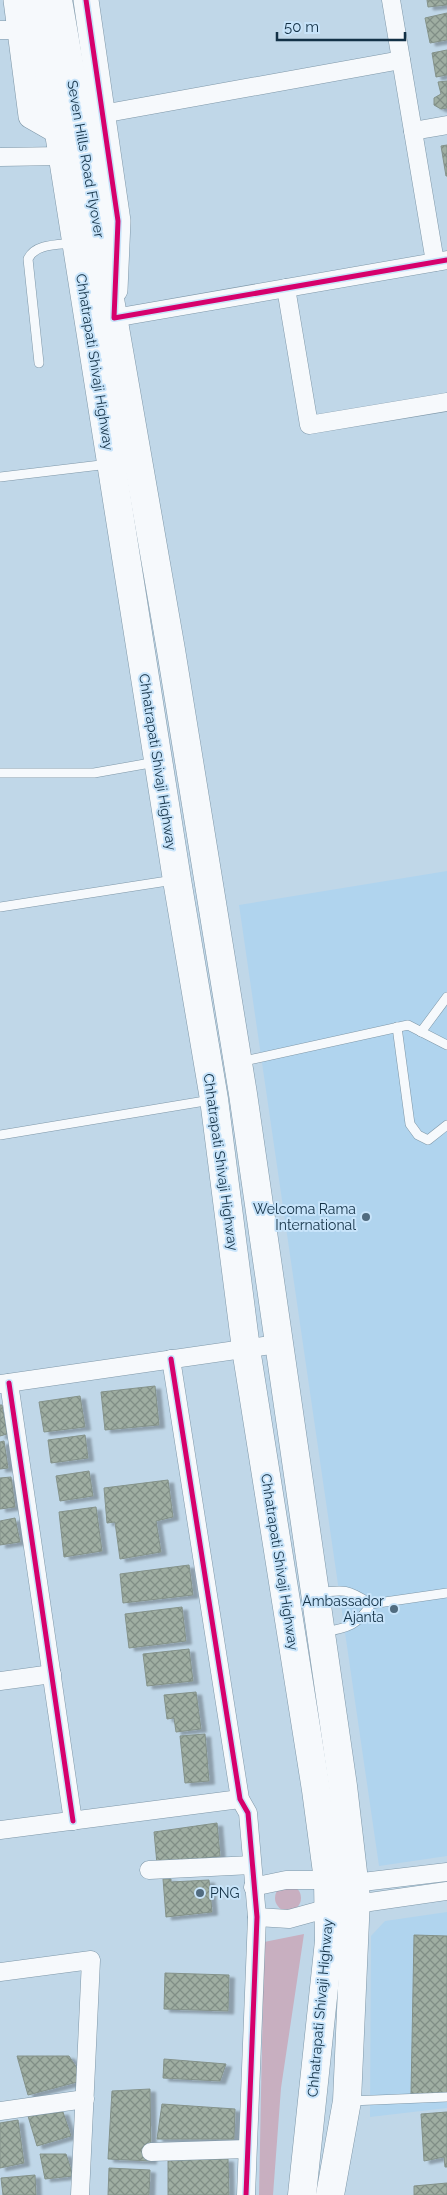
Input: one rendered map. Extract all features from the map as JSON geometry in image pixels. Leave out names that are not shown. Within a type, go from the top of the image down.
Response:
[{"type":"highway","name":"Seven Hills Road Flyover","points":[[38,0],[61,144]]},
{"type":"highway","name":"Seven Hills Road Flyover","points":[[58,0],[114,318]]},
{"type":"highway","name":"Chhatrapati Shivaji Highway","points":[[61,144],[158,762],[214,1099],[246,1349],[316,1790],[346,1889]]},
{"type":"highway","name":"Chhatrapati Shivaji Highway","points":[[114,318],[171,650],[237,1063],[319,1633],[343,1786],[346,1889],[347,2102],[330,2195]]},
{"type":"highway","name":"Chhatrapati Shivaji Highway","points":[[302,2195],[329,1941],[328,1908],[346,1889]]},
{"type":"street","points":[[16,0],[10,30],[31,116],[61,144]]},
{"type":"street","points":[[86,0],[118,221],[114,318],[441,261],[413,130],[391,0]]},
{"type":"street","points":[[102,114],[401,60]]},
{"type":"street","points":[[413,130],[447,125]]},
{"type":"street","points":[[0,157],[61,144]]},
{"type":"street","points":[[286,288],[309,425],[447,402]]},
{"type":"street","points":[[72,1821],[52,1674],[4,1384],[278,1344]]},
{"type":"street","points":[[171,1359],[240,1799],[248,1813],[256,1917],[246,2195]]},
{"type":"street","points":[[0,1681],[52,1674]]},
{"type":"street","points":[[0,1830],[240,1799]]},
{"type":"street","points":[[149,1870],[252,1865]]},
{"type":"street","points":[[346,1889],[447,1872]]},
{"type":"street","points":[[254,1887],[286,1880],[346,1889],[447,1891]]},
{"type":"street","points":[[256,1917],[289,1919],[328,1908]]},
{"type":"street","points":[[0,1972],[91,1960],[80,2195]]},
{"type":"street","points":[[0,2111],[84,2099]]},
{"type":"street","points":[[151,2152],[247,2149]]},
{"type":"lane","points":[[39,363],[28,259],[31,252],[37,248],[76,243]]},
{"type":"lane","points":[[0,477],[111,464]]},
{"type":"lane","points":[[0,773],[94,773],[158,762]]},
{"type":"lane","points":[[0,906],[177,880]]},
{"type":"lane","points":[[421,1032],[447,997]]},
{"type":"lane","points":[[237,1063],[408,1025],[447,1045]]},
{"type":"lane","points":[[397,1027],[410,1124],[418,1136],[428,1140],[447,1125]]},
{"type":"lane","points":[[0,1135],[214,1099]]},
{"type":"lane","points":[[314,1593],[339,1590],[353,1592],[370,1604],[447,1593]]},
{"type":"lane","points":[[319,1633],[345,1629],[362,1618],[370,1604]]},
{"type":"lane","points":[[347,2102],[447,2097]]},
{"type":"shaded area","name":"Welcoma Rama International","points":[[447,871],[447,1856],[379,1866],[239,905]]},
{"type":"shaded area","points":[[288,1885],[297,1889],[301,1898],[297,1907],[288,1911],[279,1907],[275,1898],[279,1889]]},
{"type":"shaded area","points":[[447,1912],[447,2108],[370,2117],[371,1936],[385,1921]]},
{"type":"shaded area","points":[[304,1934],[281,2088],[273,2195],[259,2195],[264,1942]]},
{"type":"building","points":[[427,0],[447,0],[447,5],[428,7]]},
{"type":"building","points":[[447,13],[447,40],[430,43],[425,18]]},
{"type":"building","points":[[447,50],[447,75],[436,77],[432,53]]},
{"type":"building","points":[[447,81],[447,108],[441,109],[434,105],[434,98],[441,94],[438,82]]},
{"type":"building","points":[[447,145],[447,176],[446,176],[441,146]]},
{"type":"building","points":[[155,1386],[159,1425],[105,1430],[101,1392]]},
{"type":"building","points":[[80,1396],[85,1427],[44,1432],[39,1402]]},
{"type":"building","points":[[0,1405],[2,1405],[7,1434],[0,1436]]},
{"type":"building","points":[[85,1435],[88,1458],[51,1463],[48,1440]]},
{"type":"building","points":[[4,1441],[8,1468],[0,1469],[0,1442]]},
{"type":"building","points":[[89,1471],[93,1496],[60,1501],[56,1476]]},
{"type":"building","points":[[11,1477],[15,1507],[0,1509],[0,1478]]},
{"type":"building","points":[[168,1480],[173,1517],[156,1521],[161,1552],[120,1559],[115,1522],[107,1523],[104,1488]]},
{"type":"building","points":[[96,1507],[102,1551],[64,1557],[59,1512]]},
{"type":"building","points":[[15,1518],[20,1542],[0,1545],[0,1521]]},
{"type":"building","points":[[189,1565],[193,1595],[123,1603],[120,1574]]},
{"type":"building","points":[[182,1607],[186,1641],[129,1648],[125,1614]]},
{"type":"building","points":[[189,1649],[193,1681],[147,1686],[143,1654]]},
{"type":"building","points":[[196,1692],[201,1729],[176,1732],[174,1718],[167,1719],[164,1695]]},
{"type":"building","points":[[205,1734],[209,1781],[185,1783],[180,1736]]},
{"type":"building","points":[[217,1823],[220,1856],[157,1864],[154,1832]]},
{"type":"building","points":[[163,1879],[171,1879],[171,1882],[209,1880],[212,1912],[166,1917]]},
{"type":"building","points":[[414,1935],[447,1936],[447,2095],[411,2094]]},
{"type":"building","points":[[165,1973],[229,1975],[228,2011],[164,2009]]},
{"type":"building","points":[[17,2056],[69,2056],[85,2080],[28,2095]]},
{"type":"building","points":[[164,2059],[226,2064],[220,2081],[163,2078]]},
{"type":"building","points":[[150,2089],[151,2161],[108,2159],[112,2091]]},
{"type":"building","points":[[162,2104],[235,2109],[234,2139],[157,2139]]},
{"type":"building","points":[[63,2112],[71,2136],[37,2146],[28,2116]]},
{"type":"building","points":[[447,2112],[447,2167],[445,2167],[444,2157],[424,2161],[421,2114]]},
{"type":"building","points":[[18,2120],[24,2163],[0,2168],[0,2123]]},
{"type":"building","points":[[40,2154],[66,2154],[73,2176],[45,2179]]},
{"type":"building","points":[[228,2159],[229,2195],[168,2195],[168,2160]]},
{"type":"building","points":[[109,2168],[150,2170],[149,2195],[108,2195]]},
{"type":"building","points":[[35,2175],[36,2195],[3,2195],[1,2178]]},
{"type":"building","points":[[447,2183],[447,2195],[414,2195],[414,2186]]},
{"type":"cycle path","points":[[86,0],[118,221],[114,318],[447,260]]},
{"type":"cycle path","points":[[171,1359],[240,1799],[248,1813],[257,1917],[246,2195]]},
{"type":"cycle path","points":[[9,1383],[73,1821]]},
{"type":"place","name":"Welcoma Rama International","points":[[366,1217]]},
{"type":"place","name":"Ambassador Ajanta","points":[[394,1609]]},
{"type":"place","name":"PNG","points":[[200,1893]]}]
